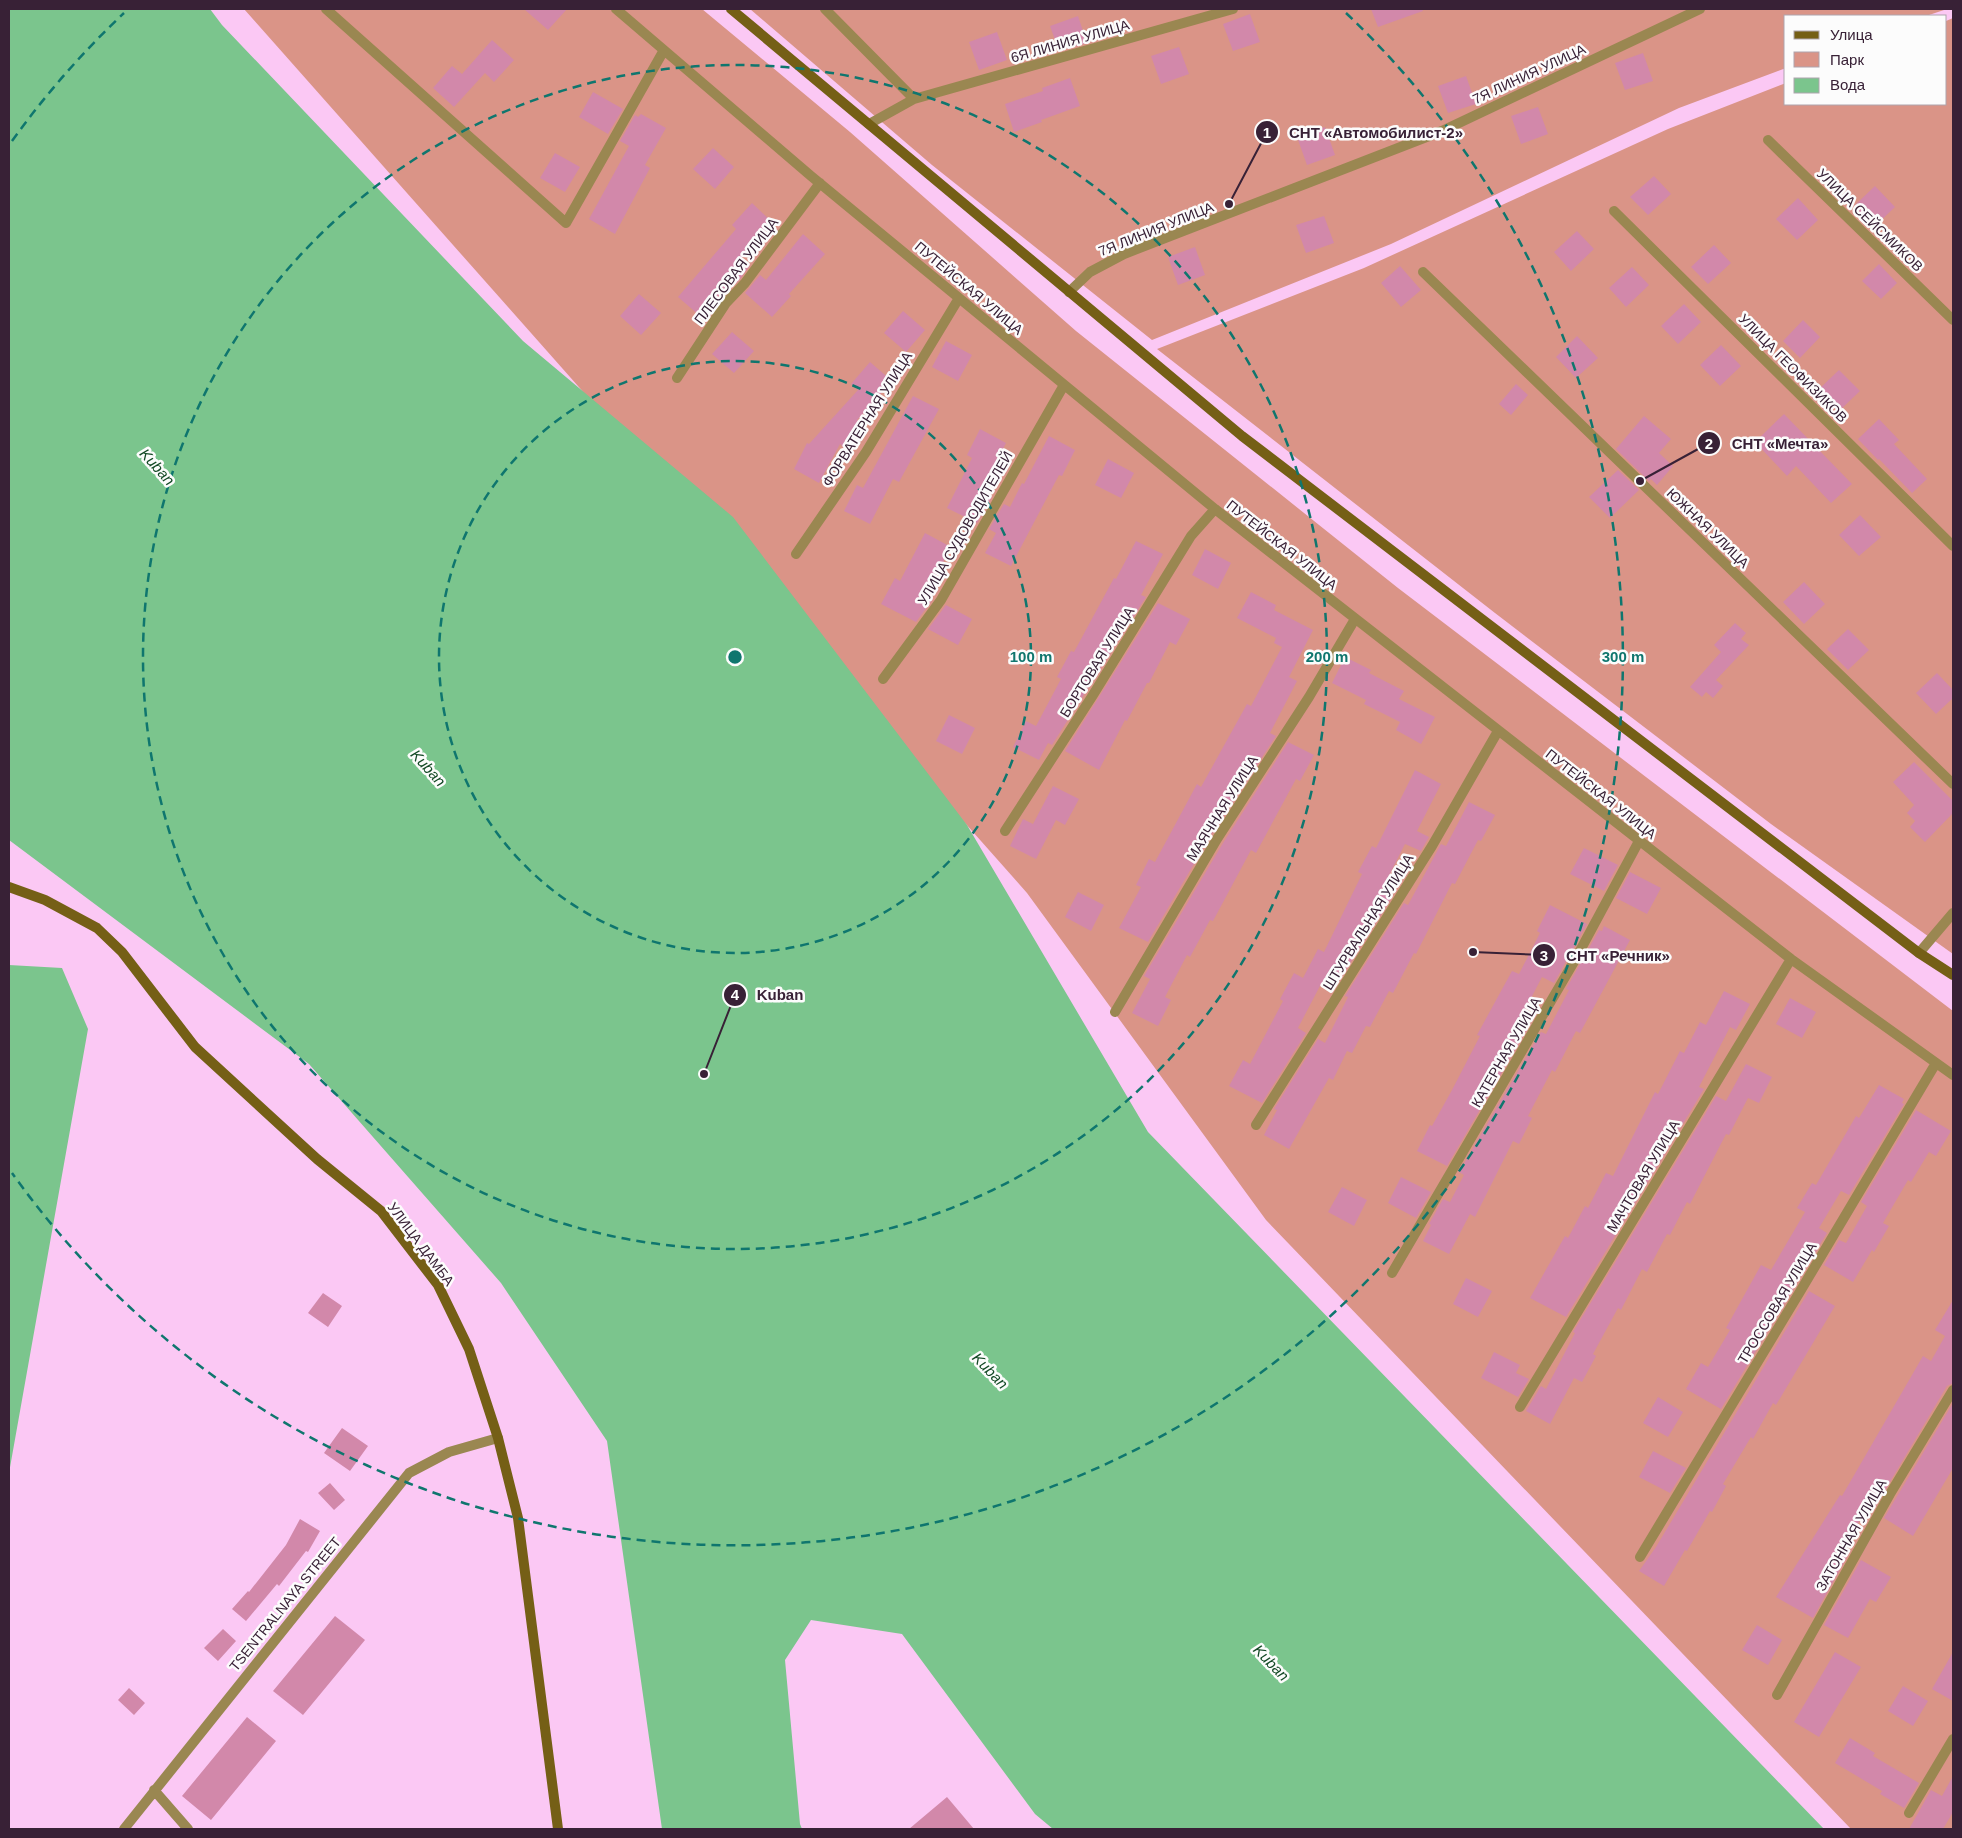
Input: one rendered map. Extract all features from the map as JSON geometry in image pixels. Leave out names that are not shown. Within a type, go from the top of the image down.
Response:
[{"type":"street","points":[[326,9],[566,223],[664,50]]},
{"type":"street","name":"ПУТЕЙСКАЯ УЛИЦА","points":[[616,9],[820,183],[1214,509],[1791,959],[1953,1075]]},
{"type":"street","points":[[730,9],[1242,436],[1919,953],[1953,975]]},
{"type":"street","points":[[825,9],[914,100]]},
{"type":"street","name":"6Я ЛИНИЯ УЛИЦА","points":[[869,124],[914,100],[1233,9]]},
{"type":"street","name":"7Я ЛИНИЯ УЛИЦА","points":[[1069,292],[1090,272],[1124,254],[1442,131],[1700,9]]},
{"type":"street","name":"УЛИЦА СЕЙСМИКОВ","points":[[1768,140],[1953,320]]},
{"type":"street","name":"ПЛЕСОВАЯ УЛИЦА","points":[[677,378],[726,304],[745,283],[820,183]]},
{"type":"street","name":"УЛИЦА ГЕОФИЗИКОВ","points":[[1614,210],[1953,546]]},
{"type":"street","name":"ЮЖНАЯ УЛИЦА","points":[[1423,272],[1953,784]]},
{"type":"street","name":"ФОРВАТЕРНАЯ УЛИЦА","points":[[796,554],[866,452],[959,298]]},
{"type":"street","name":"УЛИЦА СУДОВОДИТЕЛЕЙ","points":[[883,679],[941,600],[1064,385]]},
{"type":"street","name":"БОРТОВАЯ УЛИЦА","points":[[1005,831],[1093,695],[1191,536],[1214,509]]},
{"type":"street","name":"МАЯЧНАЯ УЛИЦА","points":[[1115,1012],[1217,839],[1309,697],[1356,619]]},
{"type":"street","name":"ШТУРВАЛЬНАЯ УЛИЦА","points":[[1256,1125],[1432,846],[1498,731]]},
{"type":"street","name":"КАТЕРНАЯ УЛИЦА","points":[[1392,1273],[1575,960],[1639,841]]},
{"type":"street","name":"УЛИЦА ДАМБА","points":[[9,887],[45,900],[97,928],[122,952],[195,1047],[317,1159],[381,1211],[438,1285],[469,1349],[498,1438],[518,1518],[558,1829]]},
{"type":"street","points":[[1919,953],[1953,913]]},
{"type":"street","name":"МАЧТОВАЯ УЛИЦА","points":[[1520,1407],[1791,959]]},
{"type":"street","name":"ТРОССОВАЯ УЛИЦА","points":[[1640,1557],[1936,1063]]},
{"type":"street","name":"ЗАТОННАЯ УЛИЦА","points":[[1777,1695],[1890,1494],[1953,1390]]},
{"type":"street","name":"TSENTRALNAYA STREET","points":[[124,1829],[408,1473],[449,1452],[498,1438]]},
{"type":"street","points":[[1909,1813],[1953,1739]]},
{"type":"street","points":[[154,1790],[188,1829]]},
{"type":"green space","points":[[244,9],[702,9],[850,132],[1076,331],[1398,588],[1953,1011],[1953,1829],[1851,1829],[1266,1220],[1027,893]]},
{"type":"green space","points":[[750,9],[1947,9],[1929,15],[1784,15],[1784,69],[1679,108],[1391,244],[1152,340],[932,165]]},
{"type":"green space","points":[[1953,18],[1953,954],[1771,824],[1495,613],[1157,349],[1364,268],[1668,129],[1784,84],[1784,105],[1947,105],[1947,21]]},
{"type":"water","points":[[9,9],[210,9],[222,25],[523,341],[733,517],[967,825],[1148,1132],[1824,1829],[1053,1829],[1035,1814],[902,1634],[811,1620],[785,1660],[802,1829],[662,1829],[607,1441],[501,1283],[309,1064],[9,840]]},
{"type":"water","points":[[9,965],[62,968],[88,1029],[9,1473]]},
{"type":"building","points":[[524,9],[567,9],[548,30]]},
{"type":"building","points":[[1371,9],[1422,9],[1423,11],[1378,27]]},
{"type":"building","points":[[1250,14],[1260,42],[1233,51],[1223,24]]},
{"type":"building","points":[[1078,16],[1087,43],[1059,51],[1050,26]]},
{"type":"building","points":[[997,32],[1007,60],[979,70],[969,42]]},
{"type":"building","points":[[492,40],[514,60],[494,82],[485,73],[454,107],[433,88],[452,66],[462,74]]},
{"type":"building","points":[[1179,47],[1189,74],[1161,84],[1151,56]]},
{"type":"building","points":[[1643,53],[1653,81],[1625,90],[1615,63]]},
{"type":"building","points":[[1466,76],[1476,104],[1448,113],[1438,86]]},
{"type":"building","points":[[1070,78],[1080,106],[1014,132],[1005,104],[1043,91],[1042,88]]},
{"type":"building","points":[[593,92],[623,109],[608,134],[579,117]]},
{"type":"building","points":[[1538,107],[1548,134],[1521,144],[1511,116]]},
{"type":"building","points":[[641,114],[666,128],[645,165],[650,168],[615,234],[589,219],[629,146],[620,141],[635,115],[638,117]]},
{"type":"building","points":[[1325,127],[1335,155],[1307,165],[1297,137]]},
{"type":"building","points":[[713,148],[734,167],[715,189],[693,169]]},
{"type":"building","points":[[555,153],[580,167],[565,192],[540,178]]},
{"type":"building","points":[[1654,176],[1671,194],[1648,215],[1630,197]]},
{"type":"building","points":[[1875,186],[1895,207],[1874,227],[1854,206]]},
{"type":"building","points":[[1798,198],[1818,220],[1797,240],[1776,219]]},
{"type":"building","points":[[752,203],[773,223],[742,258],[750,265],[740,279],[735,284],[732,281],[700,316],[678,297],[736,229],[732,225]]},
{"type":"building","points":[[1324,216],[1334,243],[1306,253],[1296,225]]},
{"type":"building","points":[[1577,231],[1594,249],[1571,271],[1554,252]]},
{"type":"building","points":[[803,234],[825,254],[789,294],[791,296],[772,317],[745,293],[760,275],[766,280]]},
{"type":"building","points":[[1714,245],[1731,263],[1708,284],[1691,267]]},
{"type":"building","points":[[1195,247],[1205,275],[1178,285],[1168,257]]},
{"type":"building","points":[[1879,264],[1897,283],[1881,299],[1862,281]]},
{"type":"building","points":[[1400,266],[1421,290],[1401,307],[1381,283]]},
{"type":"building","points":[[1632,267],[1649,285],[1626,307],[1609,288]]},
{"type":"building","points":[[639,294],[661,313],[641,335],[620,316]]},
{"type":"building","points":[[1684,304],[1701,322],[1678,344],[1661,326]]},
{"type":"building","points":[[903,311],[925,330],[906,352],[884,333]]},
{"type":"building","points":[[1803,320],[1820,337],[1800,358],[1783,341]]},
{"type":"building","points":[[732,332],[754,351],[734,373],[712,354]]},
{"type":"building","points":[[1577,336],[1598,358],[1576,378],[1556,357]]},
{"type":"building","points":[[946,341],[972,355],[958,381],[932,367]]},
{"type":"building","points":[[1721,345],[1741,366],[1720,386],[1700,365]]},
{"type":"building","points":[[870,362],[892,381],[857,420],[864,427],[844,448],[840,444],[819,483],[794,469],[807,443],[809,444],[858,390],[851,384]]},
{"type":"building","points":[[1839,370],[1860,391],[1839,411],[1818,390]]},
{"type":"building","points":[[1516,384],[1528,395],[1511,415],[1499,404]]},
{"type":"building","points":[[913,396],[939,409],[899,482],[893,479],[870,524],[844,511],[857,485],[863,488]]},
{"type":"building","points":[[1784,414],[1852,484],[1831,503],[1796,466],[1787,476],[1755,442]]},
{"type":"building","points":[[1644,416],[1671,439],[1659,453],[1673,466],[1657,485],[1651,479],[1649,481],[1616,449]]},
{"type":"building","points":[[1879,419],[1899,440],[1894,444],[1927,479],[1912,493],[1858,439]]},
{"type":"building","points":[[980,429],[1006,443],[980,492],[992,497],[977,523],[947,508],[972,458],[967,455]]},
{"type":"building","points":[[1049,436],[1075,450],[1062,476],[1059,475],[1011,566],[985,553],[996,533],[989,529],[1004,504],[1010,507]]},
{"type":"building","points":[[1108,459],[1134,473],[1121,498],[1095,485]]},
{"type":"building","points":[[1618,470],[1639,490],[1610,518],[1589,497]]},
{"type":"building","points":[[1860,515],[1881,537],[1859,556],[1839,535]]},
{"type":"building","points":[[925,533],[951,547],[926,595],[933,599],[916,622],[881,604],[895,578],[900,581]]},
{"type":"building","points":[[1136,541],[1163,554],[1141,595],[1146,597],[1052,745],[1048,743],[1039,760],[1013,747],[1026,721],[1036,726],[1061,679],[1057,677],[1071,651],[1074,652]]},
{"type":"building","points":[[1205,549],[1231,563],[1218,589],[1192,575]]},
{"type":"building","points":[[1804,582],[1825,604],[1804,624],[1783,602]]},
{"type":"building","points":[[1251,592],[1276,605],[1274,610],[1313,630],[1289,677],[1297,681],[1270,733],[1276,736],[1211,835],[1148,942],[1119,928],[1141,887],[1136,885],[1149,859],[1155,862],[1197,784],[1201,787],[1247,704],[1251,706],[1282,647],[1274,643],[1276,638],[1237,618]]},
{"type":"building","points":[[1158,603],[1190,619],[1176,645],[1170,642],[1149,683],[1147,683],[1127,721],[1125,720],[1099,770],[1065,751]]},
{"type":"building","points":[[946,605],[972,619],[958,645],[928,629]]},
{"type":"building","points":[[1735,623],[1746,633],[1741,639],[1749,645],[1716,680],[1723,686],[1713,698],[1706,692],[1702,697],[1690,687],[1721,652],[1714,645]]},
{"type":"building","points":[[1848,629],[1869,650],[1848,670],[1827,649]]},
{"type":"building","points":[[1345,657],[1371,670],[1369,673],[1404,691],[1399,699],[1435,717],[1421,744],[1396,730],[1400,722],[1364,704],[1366,700],[1332,683]]},
{"type":"building","points":[[1937,673],[1953,690],[1953,698],[1936,714],[1916,693]]},
{"type":"building","points":[[949,715],[975,728],[962,754],[936,741]]},
{"type":"building","points":[[1288,742],[1314,755],[1300,781],[1296,779],[1256,853],[1251,850],[1213,921],[1210,920],[1190,957],[1187,955],[1165,997],[1171,1000],[1158,1026],[1132,1013],[1150,979],[1144,976],[1223,843]]},
{"type":"building","points":[[1914,762],[1953,801],[1953,813],[1925,842],[1910,827],[1915,821],[1907,813],[1914,805],[1893,782]]},
{"type":"building","points":[[1415,770],[1441,784],[1417,831],[1429,837],[1421,851],[1405,844],[1381,891],[1392,897],[1333,990],[1321,984],[1298,1028],[1306,1033],[1262,1103],[1229,1086],[1243,1060],[1250,1064],[1283,1001],[1280,999],[1294,973],[1303,978],[1318,949],[1324,952],[1362,874],[1358,872],[1372,846],[1376,848]]},
{"type":"building","points":[[1053,786],[1079,799],[1065,825],[1056,820],[1036,859],[1010,846],[1023,819],[1033,824]]},
{"type":"building","points":[[1469,802],[1495,815],[1481,841],[1478,840],[1455,884],[1452,883],[1416,954],[1414,953],[1393,993],[1389,991],[1370,1027],[1366,1026],[1352,1053],[1347,1051],[1333,1080],[1329,1078],[1289,1149],[1264,1135],[1277,1110],[1274,1109],[1318,1039],[1325,1043],[1348,997],[1345,996],[1404,903],[1408,905],[1441,844],[1446,846]]},
{"type":"building","points":[[1584,848],[1618,865],[1604,891],[1570,874]]},
{"type":"building","points":[[1630,872],[1661,888],[1647,914],[1616,898]]},
{"type":"building","points":[[1078,892],[1104,905],[1091,931],[1065,917]]},
{"type":"building","points":[[1550,905],[1587,924],[1554,983],[1542,977],[1519,1021],[1529,1026],[1447,1166],[1417,1151],[1430,1125],[1432,1126],[1452,1090],[1480,1036],[1477,1035],[1512,971],[1519,974],[1540,933],[1537,931]]},
{"type":"building","points":[[1604,926],[1630,940],[1580,1033],[1576,1031],[1555,1072],[1552,1070],[1528,1116],[1532,1118],[1519,1144],[1513,1141],[1475,1217],[1470,1214],[1449,1254],[1423,1241],[1431,1225],[1429,1224],[1443,1199],[1450,1202],[1464,1175],[1459,1172],[1541,1032],[1546,1034],[1569,990],[1566,989],[1599,930],[1602,931]]},
{"type":"building","points":[[1724,991],[1750,1004],[1736,1030],[1730,1027],[1699,1087],[1704,1089],[1566,1317],[1530,1298],[1565,1236],[1568,1238],[1585,1206],[1588,1208],[1606,1173],[1613,1176],[1655,1092],[1658,1094],[1680,1051],[1684,1053],[1700,1022],[1706,1025]]},
{"type":"building","points":[[1790,998],[1816,1012],[1802,1038],[1776,1024]]},
{"type":"building","points":[[1746,1064],[1772,1077],[1759,1103],[1748,1098],[1729,1135],[1726,1134],[1690,1204],[1687,1202],[1670,1235],[1667,1234],[1647,1272],[1642,1269],[1621,1310],[1618,1308],[1593,1354],[1596,1356],[1582,1382],[1574,1378],[1550,1424],[1526,1411],[1541,1386],[1546,1389],[1575,1333],[1573,1332],[1716,1096],[1726,1101]]},
{"type":"building","points":[[1879,1085],[1904,1099],[1902,1103],[1904,1104],[1849,1195],[1841,1191],[1819,1228],[1827,1233],[1721,1409],[1686,1389],[1701,1363],[1708,1367],[1730,1330],[1726,1328],[1761,1265],[1771,1270],[1805,1212],[1797,1208],[1812,1183],[1816,1185],[1856,1116],[1859,1118]]},
{"type":"building","points":[[1916,1110],[1951,1131],[1936,1156],[1929,1152],[1911,1182],[1908,1180],[1883,1223],[1889,1226],[1853,1282],[1824,1265],[1839,1240],[1846,1243],[1867,1206],[1861,1202]]},
{"type":"building","points":[[1401,1177],[1431,1192],[1416,1218],[1388,1203]]},
{"type":"building","points":[[1342,1187],[1367,1200],[1354,1226],[1328,1212]]},
{"type":"building","points":[[1466,1278],[1492,1291],[1478,1317],[1453,1304]]},
{"type":"building","points":[[1809,1291],[1835,1306],[1776,1405],[1773,1403],[1753,1439],[1751,1437],[1723,1484],[1726,1486],[1712,1512],[1710,1511],[1664,1586],[1639,1571],[1656,1547]]},
{"type":"building","points":[[323,1293],[342,1306],[328,1327],[308,1313]]},
{"type":"building","points":[[1953,1300],[1953,1383],[1947,1386],[1872,1512],[1867,1508],[1843,1549],[1849,1553],[1813,1618],[1776,1597],[1840,1495],[1842,1496],[1923,1356],[1931,1361],[1945,1336],[1935,1330]]},
{"type":"building","points":[[1494,1352],[1520,1365],[1516,1373],[1529,1379],[1518,1397],[1481,1378]]},
{"type":"building","points":[[1658,1397],[1683,1412],[1668,1437],[1643,1423]]},
{"type":"building","points":[[1953,1403],[1953,1468],[1913,1536],[1884,1518]]},
{"type":"building","points":[[342,1428],[368,1446],[350,1471],[324,1453]]},
{"type":"building","points":[[1653,1451],[1686,1468],[1670,1493],[1639,1477]]},
{"type":"building","points":[[330,1483],[345,1500],[334,1510],[318,1493]]},
{"type":"building","points":[[300,1519],[320,1531],[308,1552],[306,1551],[279,1586],[277,1584],[246,1621],[232,1609],[249,1592],[286,1545]]},
{"type":"building","points":[[1861,1560],[1891,1577],[1876,1602],[1870,1599],[1848,1638],[1824,1625]]},
{"type":"building","points":[[335,1616],[365,1640],[303,1715],[273,1691]]},
{"type":"building","points":[[1757,1625],[1782,1640],[1768,1665],[1742,1650]]},
{"type":"building","points":[[223,1629],[236,1641],[218,1661],[204,1648]]},
{"type":"building","points":[[1835,1652],[1861,1667],[1819,1737],[1794,1722]]},
{"type":"building","points":[[1953,1652],[1953,1701],[1932,1689]]},
{"type":"building","points":[[1903,1686],[1928,1701],[1913,1726],[1888,1711]]},
{"type":"building","points":[[129,1688],[145,1703],[134,1715],[118,1700]]},
{"type":"building","points":[[247,1717],[276,1741],[211,1820],[182,1796]]},
{"type":"building","points":[[1850,1738],[1875,1753],[1873,1756],[1919,1783],[1904,1808],[1880,1794],[1882,1791],[1835,1763]]},
{"type":"building","points":[[1953,1776],[1953,1812],[1943,1829],[1909,1829],[1931,1790],[1942,1796]]},
{"type":"building","points":[[947,1797],[974,1829],[909,1829]]},
{"type":"place","name":"СНТ «Автомобилист-2»","points":[[1229,204]]},
{"type":"place","name":"СНТ «Мечта»","points":[[1640,481]]},
{"type":"place","name":"СНТ «Речник»","points":[[1473,952]]},
{"type":"place","name":"Kuban","points":[[704,1074]]}]
